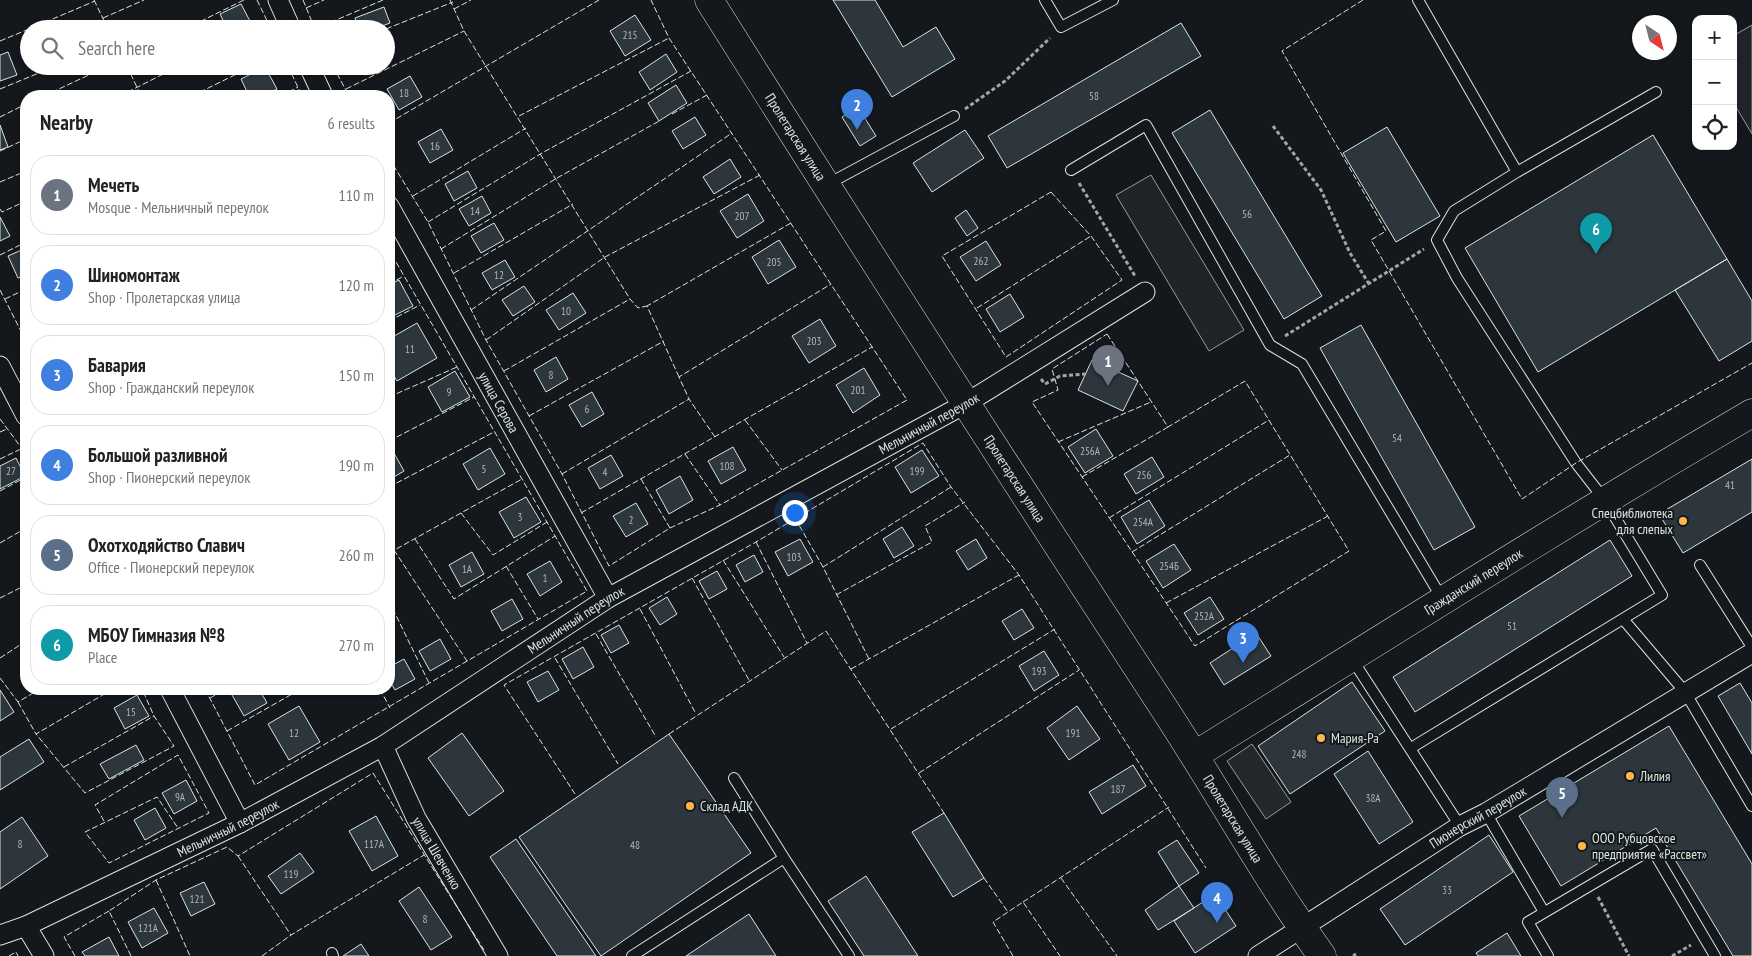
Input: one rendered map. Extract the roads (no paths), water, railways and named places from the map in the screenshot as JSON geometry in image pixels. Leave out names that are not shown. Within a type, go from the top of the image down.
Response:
[{"type":"main road","name":"Пролетарская улица","points":[[709,0],[965,404],[1195,754],[1303,929],[1322,956]]},
{"type":"main road","name":"Гражданский переулок","points":[[1195,754],[1444,601],[1604,499],[1752,413]]},
{"type":"street","points":[[278,0],[287,20]]},
{"type":"street","points":[[313,75],[320,90]]},
{"type":"street","name":"улица Серова","points":[[395,217],[608,598]]},
{"type":"street","name":"Мельничный переулок","points":[[0,935],[26,926],[240,823],[383,746],[608,598],[965,404],[1145,292]]},
{"type":"street","points":[[0,366],[20,404]]},
{"type":"street","name":"Пионерский переулок","points":[[1258,956],[1303,929],[1460,826],[1486,813],[1684,692],[1752,653]]},
{"type":"street","points":[[173,695],[240,823]]},
{"type":"street","name":"улица Шевченко","points":[[383,746],[416,818],[498,956]]},
{"type":"street","points":[[26,926],[44,956]]},
{"type":"lane","points":[[1046,0],[1061,27],[1113,0]]},
{"type":"lane","points":[[1418,0],[1518,172]]},
{"type":"lane","points":[[1411,748],[1662,595],[1604,499],[1576,463],[1457,278],[1437,240],[1454,211],[1656,92]]},
{"type":"lane","points":[[826,186],[954,116]]},
{"type":"lane","points":[[1071,170],[1146,125],[1270,345],[1302,364],[1444,601]]},
{"type":"lane","points":[[1700,565],[1752,647]]},
{"type":"lane","points":[[1623,619],[1684,692],[1752,806]]},
{"type":"lane","points":[[1351,658],[1460,826]]},
{"type":"lane","points":[[734,778],[849,956]]},
{"type":"lane","points":[[1486,813],[1544,912]]},
{"type":"lane","points":[[1548,956],[1528,922],[1652,849],[1715,956]]},
{"type":"lane","points":[[632,956],[784,858]]},
{"type":"place","name":"Шиномонтаж","points":[[857,130]]},
{"type":"place","name":"МБОУ Гимназия №8","points":[[1596,254]]},
{"type":"place","name":"Мечеть","points":[[1108,386]]},
{"type":"place","name":"Спецбиблиотека для слепых","points":[[1683,521]]},
{"type":"place","name":"Бавария","points":[[1243,663]]},
{"type":"place","name":"Мария-Ра","points":[[1321,738]]},
{"type":"place","name":"Лилия","points":[[1630,776]]},
{"type":"place","name":"Склад АДК","points":[[690,806]]},
{"type":"place","name":"Охотходяйство Славич","points":[[1562,818]]},
{"type":"place","name":"ООО Рубцовское предприятие «Рассвет»","points":[[1582,846]]},
{"type":"place","name":"Большой разливной","points":[[1217,923]]}]
